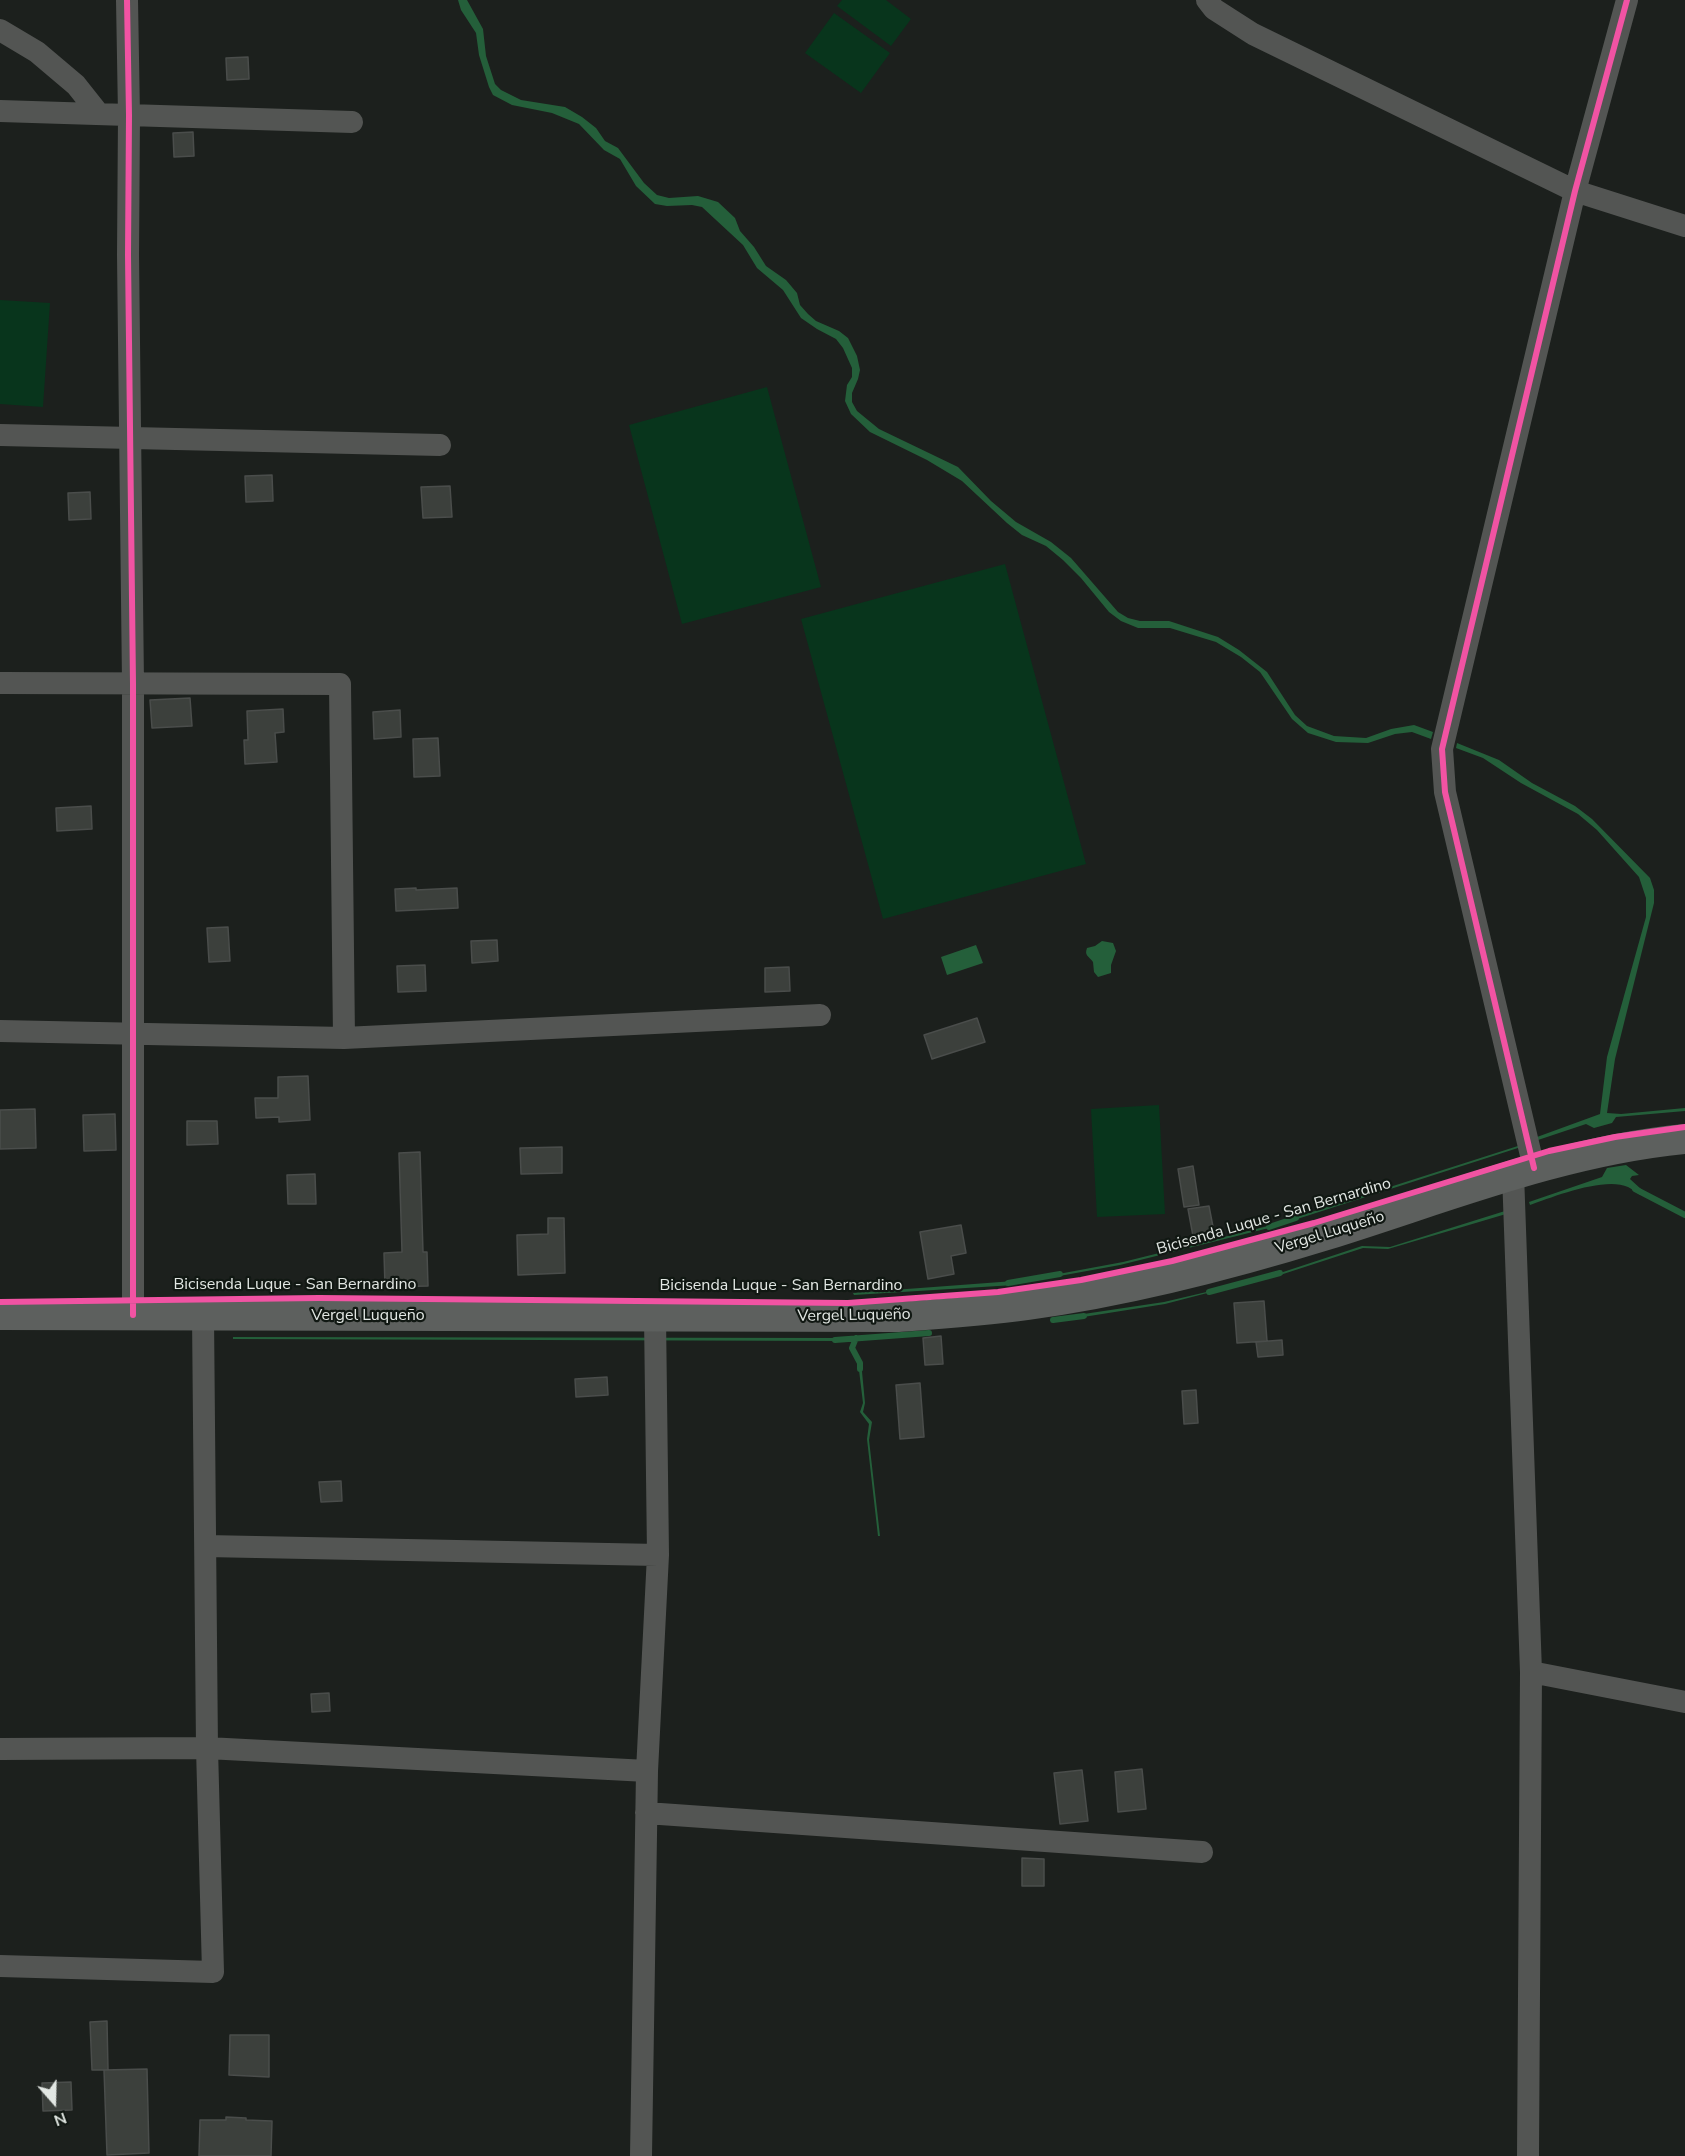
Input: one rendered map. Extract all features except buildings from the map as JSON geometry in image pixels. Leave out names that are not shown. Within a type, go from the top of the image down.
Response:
[{"type":"main road","name":"Vergel Luqueño","points":[[0,1316],[203,1315],[655,1332],[897,1317],[1028,1305],[1156,1281],[1244,1259],[1523,1171],[1603,1150],[1685,1138]]},
{"type":"street","points":[[127,0],[131,438],[133,1315]]},
{"type":"street","points":[[1207,0],[1214,9],[1253,34],[1575,192],[1685,226]]},
{"type":"street","points":[[1528,2156],[1531,1672],[1523,1171],[1445,792],[1442,749],[1575,192],[1627,0]]},
{"type":"street","points":[[0,30],[37,52],[76,85],[99,114]]},
{"type":"street","points":[[0,111],[352,122]]},
{"type":"street","points":[[0,435],[440,445]]},
{"type":"street","points":[[0,683],[340,684],[344,1038]]},
{"type":"street","points":[[0,1031],[344,1038],[820,1015]]},
{"type":"street","points":[[0,1966],[213,1972],[207,1748],[203,1315]]},
{"type":"street","points":[[642,2156],[647,1771],[658,1555],[655,1332]]},
{"type":"street","points":[[206,1546],[658,1555]]},
{"type":"street","points":[[1531,1672],[1685,1702]]},
{"type":"street","points":[[0,1749],[207,1748],[647,1771]]},
{"type":"street","points":[[646,1813],[1202,1852]]},
{"type":"shaded area","points":[[458,0],[467,0],[483,29],[486,56],[495,84],[501,90],[521,100],[565,107],[582,117],[596,128],[605,141],[618,148],[644,183],[657,195],[669,198],[698,196],[718,202],[735,218],[740,231],[766,266],[786,280],[797,293],[800,305],[808,314],[816,321],[839,331],[848,338],[857,356],[860,370],[852,393],[852,402],[857,411],[879,429],[958,467],[991,501],[1016,522],[1051,542],[1071,558],[1118,612],[1140,621],[1169,621],[1218,637],[1267,672],[1295,715],[1307,726],[1334,736],[1366,738],[1391,729],[1414,725],[1433,732],[1431,739],[1412,732],[1395,734],[1368,743],[1336,742],[1308,733],[1292,719],[1260,672],[1241,657],[1216,642],[1170,628],[1138,628],[1121,621],[1109,612],[1063,560],[1046,546],[1022,535],[962,481],[927,460],[870,432],[851,414],[845,401],[847,385],[852,377],[852,368],[843,348],[836,339],[801,318],[783,290],[757,268],[743,245],[702,207],[655,204],[636,186],[620,159],[604,150],[579,124],[552,113],[512,105],[493,95],[479,55],[476,33],[461,10]]},
{"type":"shaded area","points":[[842,0],[886,0],[911,19],[891,46],[837,6]]},
{"type":"shaded area","points":[[834,13],[890,53],[861,93],[805,53]]},
{"type":"shaded area","points":[[0,300],[50,303],[43,407],[0,404]]},
{"type":"shaded area","points":[[767,387],[821,587],[682,624],[629,425]]},
{"type":"shaded area","points":[[1005,564],[1086,864],[883,919],[801,619]]},
{"type":"shaded area","points":[[1457,743],[1499,760],[1532,783],[1575,806],[1592,819],[1650,878],[1654,890],[1654,903],[1615,1059],[1607,1113],[1621,1114],[1685,1108],[1685,1111],[1616,1117],[1612,1123],[1594,1128],[1586,1124],[1538,1140],[1537,1137],[1600,1114],[1607,1057],[1646,917],[1646,898],[1639,877],[1597,830],[1578,814],[1521,783],[1483,758],[1456,748]]},
{"type":"shaded area","points":[[1102,941],[1113,943],[1116,951],[1111,973],[1098,977],[1086,951],[1087,948]]},
{"type":"shaded area","points":[[976,945],[983,963],[947,975],[941,957]]},
{"type":"shaded area","points":[[1159,1105],[1165,1214],[1097,1217],[1091,1109]]},
{"type":"shaded area","points":[[1591,1140],[1373,1209],[1224,1251],[1075,1284],[1000,1295],[918,1302],[836,1304],[275,1299],[275,1296],[848,1301],[1000,1291],[1172,1260],[1314,1221],[1517,1158]]},
{"type":"shaded area","points":[[1521,1145],[1521,1147],[1291,1221],[1290,1219]]},
{"type":"shaded area","points":[[1626,1165],[1639,1175],[1632,1176],[1630,1179],[1642,1190],[1640,1195],[1628,1187],[1606,1184],[1579,1189],[1530,1205],[1529,1202],[1602,1177],[1607,1168]]},
{"type":"shaded area","points":[[1505,1211],[1506,1214],[1388,1249],[1363,1248],[1274,1277],[1274,1275],[1362,1246],[1390,1247]]},
{"type":"shaded area","points":[[1276,1224],[1277,1226],[1120,1265],[1054,1277],[1053,1275],[1123,1262]]},
{"type":"shaded area","points":[[1014,1281],[1014,1285],[854,1295],[853,1293]]},
{"type":"shaded area","points":[[1215,1290],[1165,1304],[1077,1318],[1077,1315],[1164,1302]]},
{"type":"shaded area","points":[[233,1337],[843,1338],[842,1341],[233,1339]]},
{"type":"shaded area","points":[[861,1361],[865,1403],[863,1412],[872,1422],[869,1440],[880,1536],[878,1536],[867,1439],[869,1424],[860,1412],[863,1403],[858,1362]]},
{"type":"waterway","points":[[1635,1189],[1685,1215]]},
{"type":"waterway","points":[[1269,1227],[1296,1218]]},
{"type":"waterway","points":[[1209,1292],[1280,1273]]},
{"type":"waterway","points":[[1008,1283],[1060,1274]]},
{"type":"waterway","points":[[1053,1320],[1084,1316]]},
{"type":"waterway","points":[[835,1340],[929,1333]]},
{"type":"waterway","points":[[856,1338],[852,1348],[860,1363],[860,1369]]},
{"type":"cycle path","points":[[127,0],[133,684],[133,1315]]},
{"type":"cycle path","points":[[1534,1168],[1445,792],[1442,749],[1575,191],[1627,0]]},
{"type":"cycle path","name":"Bicisenda Luque - San Bernardino","points":[[0,1302],[319,1298],[848,1303],[998,1292],[1081,1280],[1172,1261],[1314,1223],[1549,1151],[1615,1137],[1685,1127]]}]
